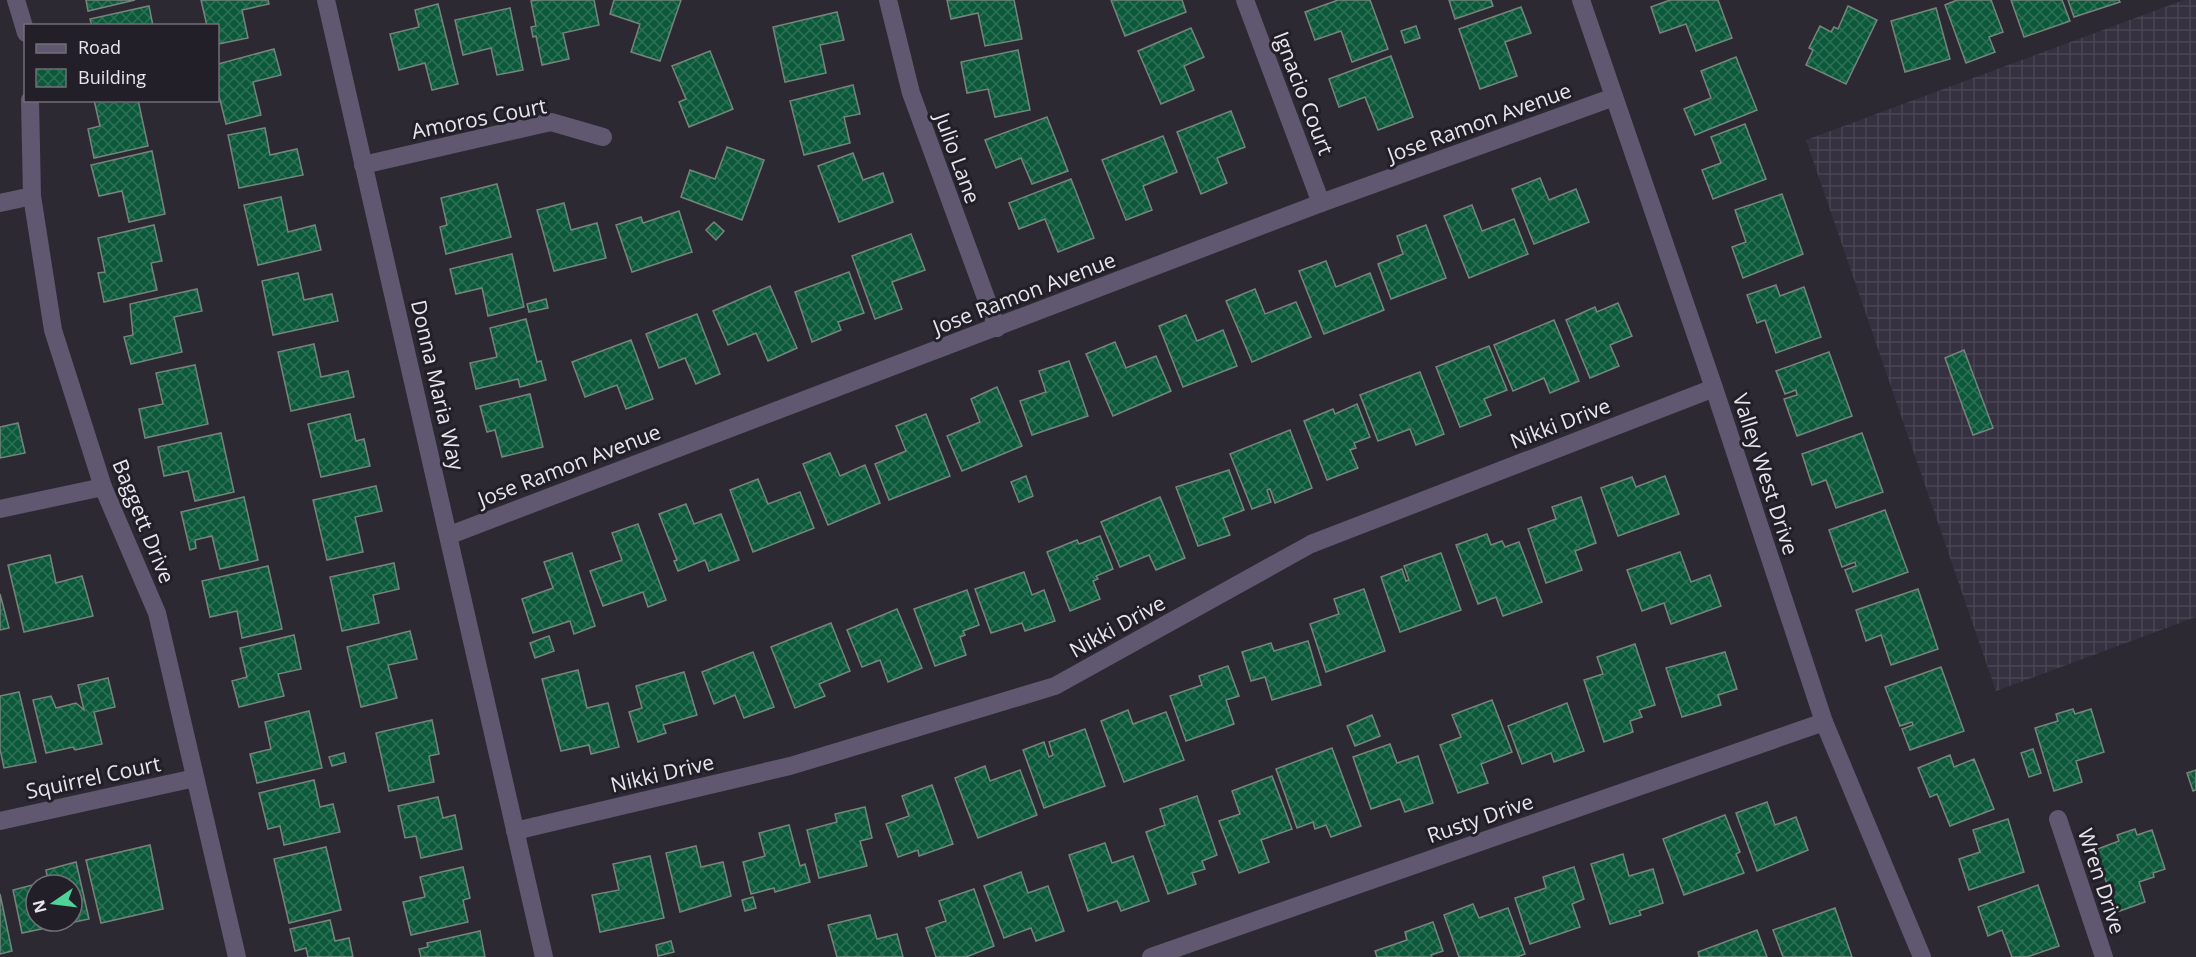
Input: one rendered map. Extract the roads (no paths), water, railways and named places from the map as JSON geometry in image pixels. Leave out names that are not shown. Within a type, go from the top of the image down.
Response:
[{"type":"street","points":[[16,0],[24,26]]},
{"type":"street","name":"Donna Maria Way","points":[[326,0],[450,535],[544,957]]},
{"type":"street","name":"Julio Lane","points":[[888,0],[910,93],[997,328]]},
{"type":"street","name":"Ignacio Court","points":[[1245,0],[1321,203]]},
{"type":"street","name":"Valley West Drive","points":[[1581,0],[1714,388],[1824,722],[1923,957]]},
{"type":"street","name":"Jose Ramon Avenue","points":[[450,535],[1321,203],[1614,97]]},
{"type":"street","name":"Baggett Drive","points":[[30,102],[32,196],[53,330],[103,487],[157,613],[237,957]]},
{"type":"street","name":"Amoros Court","points":[[363,165],[551,122],[603,137]]},
{"type":"street","points":[[0,203],[32,196]]},
{"type":"street","name":"Nikki Drive","points":[[515,831],[790,766],[1055,686],[1311,544],[1714,388]]},
{"type":"street","points":[[0,509],[103,487]]},
{"type":"street","name":"Rusty Drive","points":[[1151,957],[1824,722]]},
{"type":"street","name":"Squirrel Court","points":[[0,821],[195,778]]},
{"type":"street","name":"Wren Drive","points":[[2058,819],[2104,957]]}]
